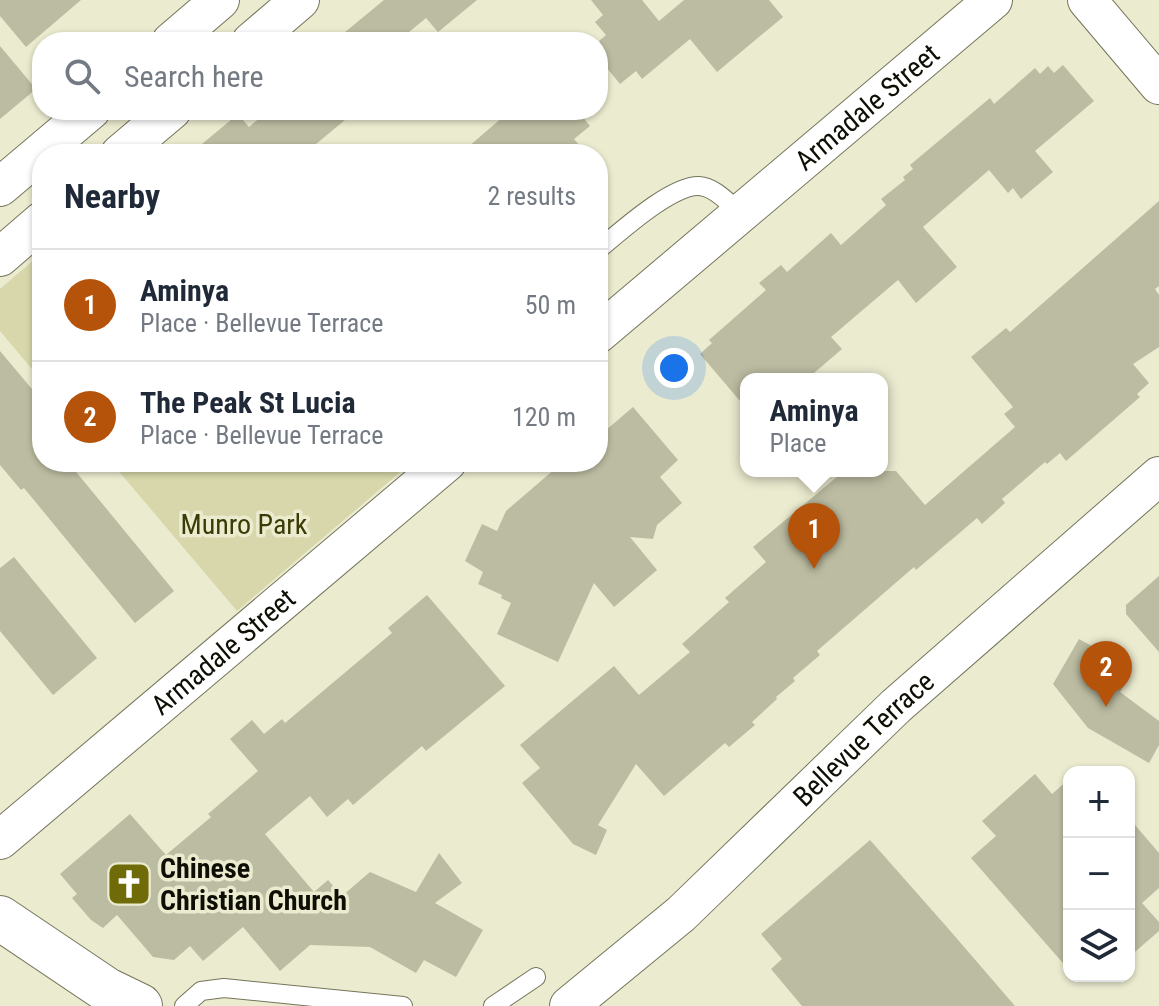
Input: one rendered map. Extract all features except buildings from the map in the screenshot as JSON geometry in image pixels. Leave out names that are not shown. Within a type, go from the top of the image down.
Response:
[{"type":"street","points":[[183,32],[220,0]]},
{"type":"street","points":[[263,32],[300,0]]},
{"type":"street","name":"Armadale Street","points":[[608,326],[993,0]]},
{"type":"street","points":[[1087,0],[1159,85]]},
{"type":"street","points":[[51,144],[79,120]]},
{"type":"street","points":[[132,144],[160,120]]},
{"type":"street","points":[[0,187],[32,160]]},
{"type":"street","points":[[0,257],[32,230]]},
{"type":"street","name":"Armadale Street","points":[[0,840],[435,472]]},
{"type":"street","name":"Bellevue Terrace","points":[[569,1006],[681,914],[896,706],[1159,476]]},
{"type":"street","points":[[0,918],[107,990],[140,1006]]},
{"type":"lane","points":[[608,242],[685,188],[701,186],[741,213]]},
{"type":"lane","points":[[493,1006],[536,977]]},
{"type":"lane","points":[[184,1006],[201,991],[224,988],[403,1006]]},
{"type":"green space","points":[[32,262],[32,369],[0,331],[0,289]]},
{"type":"green space","name":"Munro Park","points":[[119,472],[400,472],[237,611]]},
{"type":"place","name":"Aminya","points":[[814,569]]},
{"type":"place","name":"The Peak St Lucia","points":[[1106,707]]},
{"type":"place","name":"Chinese Christian Church","points":[[129,884]]}]
